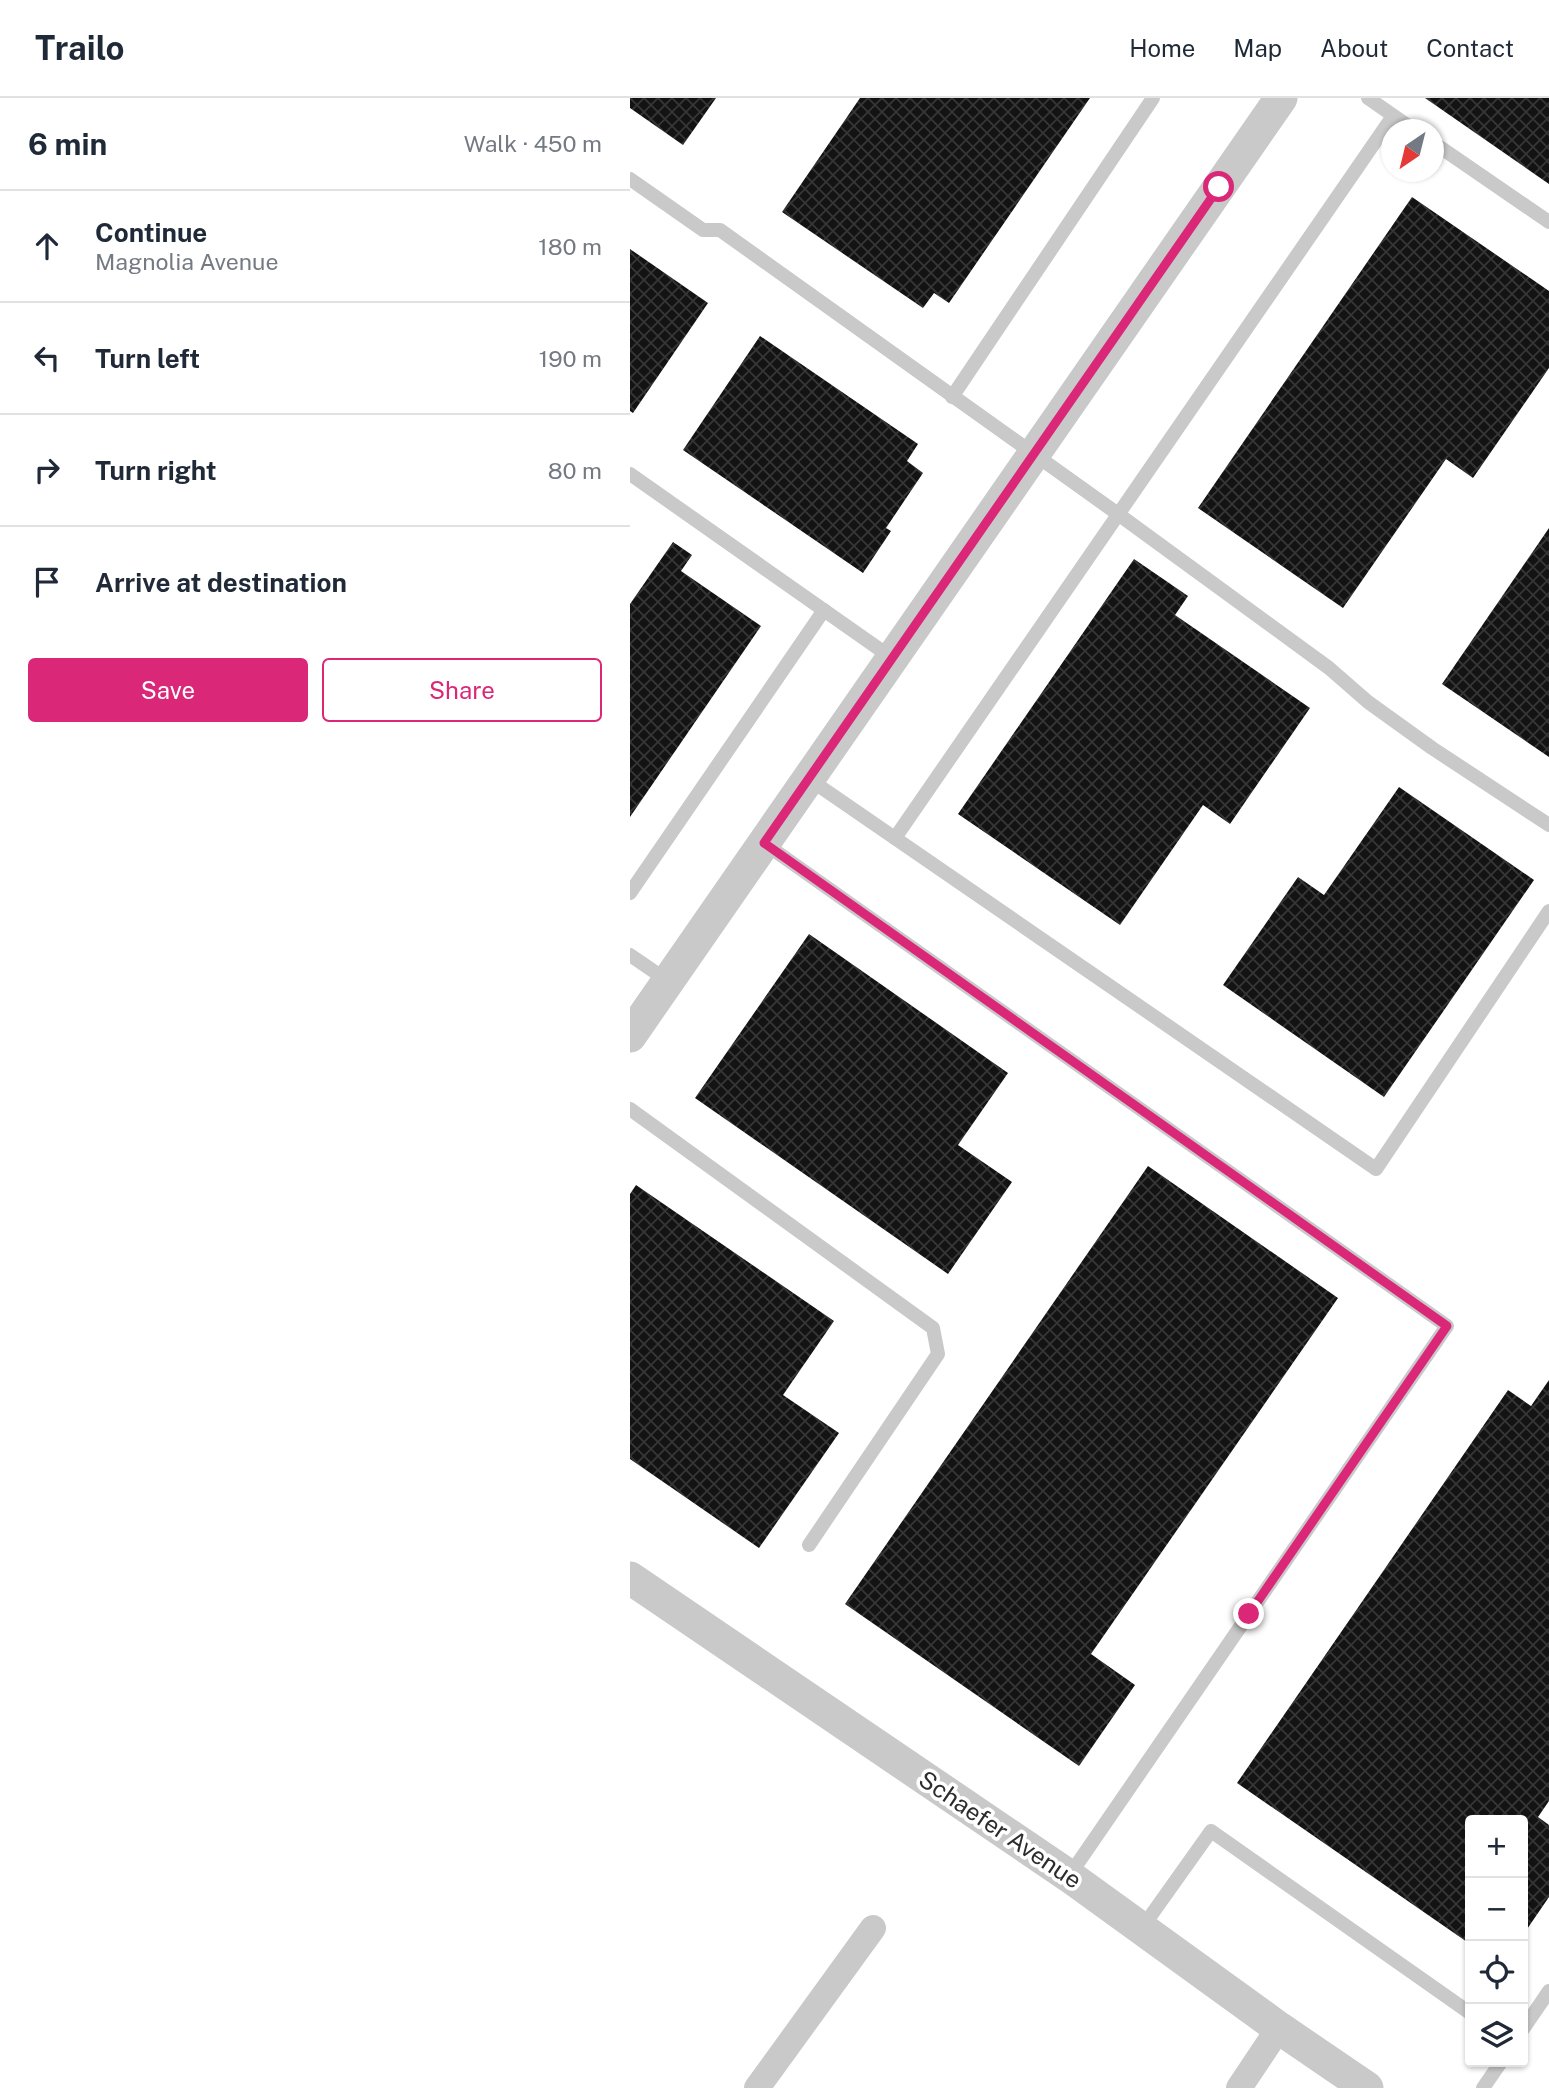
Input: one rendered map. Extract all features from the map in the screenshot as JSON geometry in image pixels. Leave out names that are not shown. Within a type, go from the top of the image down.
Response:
[{"type":"street","points":[[632,1030],[1281,98]]},
{"type":"street","name":"Schaefer Avenue","points":[[630,1578],[1069,1876],[1279,2028],[1367,2088]]},
{"type":"street","points":[[757,2088],[873,1928]]},
{"type":"street","points":[[1239,2088],[1279,2028]]},
{"type":"lane","points":[[952,397],[1153,98]]},
{"type":"lane","points":[[1368,98],[1398,119]]},
{"type":"lane","points":[[895,838],[1393,116]]},
{"type":"lane","points":[[1444,150],[1549,222]]},
{"type":"lane","points":[[630,179],[703,230],[720,230],[1118,514],[1329,668],[1368,702],[1432,748],[1549,825]]},
{"type":"lane","points":[[630,474],[891,658]]},
{"type":"lane","points":[[630,893],[824,610]]},
{"type":"lane","points":[[809,779],[1376,1169],[1549,911]]},
{"type":"lane","points":[[764,843],[1447,1326],[1069,1876]]},
{"type":"lane","points":[[630,955],[668,981]]},
{"type":"lane","points":[[630,1109],[933,1328],[938,1354],[809,1545]]},
{"type":"lane","points":[[1142,1928],[1211,1831],[1465,2009]]},
{"type":"lane","points":[[1528,2022],[1549,1990]]},
{"type":"lane","points":[[1483,2088],[1498,2067]]},
{"type":"building","points":[[630,98],[716,98],[683,145],[630,108]]},
{"type":"building","points":[[860,98],[1090,98],[949,303],[934,293],[923,308],[782,212]]},
{"type":"building","points":[[1425,98],[1549,98],[1549,184]]},
{"type":"building","points":[[1412,197],[1549,291],[1549,368],[1473,478],[1446,459],[1343,608],[1198,508]]},
{"type":"building","points":[[630,249],[708,303],[633,413],[630,411]]},
{"type":"building","points":[[760,336],[918,444],[907,461],[923,473],[886,528],[891,531],[863,573],[683,450]]},
{"type":"building","points":[[1549,528],[1549,757],[1442,684]]},
{"type":"building","points":[[673,542],[692,555],[681,571],[761,626],[630,817],[630,604]]},
{"type":"building","points":[[1134,559],[1188,596],[1175,615],[1310,708],[1230,824],[1203,805],[1120,925],[958,814]]},
{"type":"building","points":[[1399,787],[1534,880],[1384,1097],[1223,985],[1298,877],[1324,895]]},
{"type":"building","points":[[809,934],[1008,1073],[958,1145],[1012,1182],[948,1274],[695,1098]]},
{"type":"building","points":[[1148,1166],[1338,1298],[1091,1654],[1135,1685],[1079,1766],[845,1604]]},
{"type":"building","points":[[636,1185],[834,1321],[783,1395],[839,1433],[759,1548],[630,1459],[630,1194]]},
{"type":"building","points":[[1549,1380],[1549,1801],[1538,1817],[1549,1825],[1549,1897],[1528,1928],[1528,1815],[1465,1815],[1465,1941],[1237,1783],[1508,1390],[1531,1406]]},
{"type":"route","points":[[1219,187],[764,843],[1447,1326],[1249,1614]]}]
